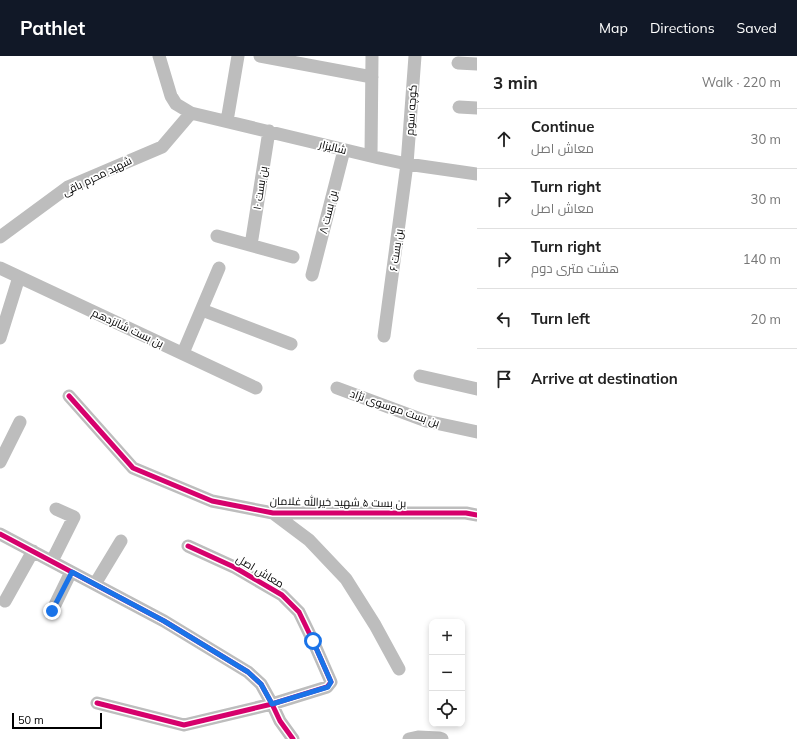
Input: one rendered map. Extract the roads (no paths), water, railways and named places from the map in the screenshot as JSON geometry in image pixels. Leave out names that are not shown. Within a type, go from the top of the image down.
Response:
[{"type":"street","points":[[159,56],[171,96],[176,104],[191,113]]},
{"type":"street","points":[[227,121],[238,56]]},
{"type":"street","points":[[260,56],[297,59],[372,77]]},
{"type":"street","points":[[371,156],[372,56]]},
{"type":"street","name":"کوچه سوم","points":[[407,164],[415,56]]},
{"type":"street","points":[[458,63],[477,64]]},
{"type":"street","points":[[459,107],[477,108]]},
{"type":"street","name":"شالیزار","points":[[191,113],[407,164],[477,174]]},
{"type":"street","name":"شهید محرم باقی","points":[[0,237],[68,187],[162,147],[191,113]]},
{"type":"street","name":"بن بست ۱۰","points":[[251,245],[269,131]]},
{"type":"street","name":"بن بست ۸","points":[[312,274],[344,150]]},
{"type":"street","name":"بن بست ۶","points":[[384,336],[407,164]]},
{"type":"street","points":[[217,236],[293,257]]},
{"type":"street","name":"بن بست شانزدهم","points":[[0,268],[256,388]]},
{"type":"street","points":[[183,353],[220,268]]},
{"type":"street","points":[[0,338],[19,277]]},
{"type":"street","points":[[202,310],[291,344]]},
{"type":"street","points":[[420,376],[477,389]]},
{"type":"street","name":"بن بست موسوی نژاد","points":[[337,388],[426,421],[477,432]]},
{"type":"street","name":"بن بست ۵ شهید خیرالله غلامان","points":[[69,396],[133,468],[212,501],[273,513],[466,513],[477,515]]},
{"type":"street","points":[[0,462],[20,422]]},
{"type":"street","points":[[52,562],[74,517],[56,509]]},
{"type":"street","points":[[273,513],[309,540],[346,579],[375,625],[399,669]]},
{"type":"street","points":[[0,534],[164,621],[248,672],[261,684],[289,737]]},
{"type":"street","points":[[95,584],[121,541]]},
{"type":"street","name":"معاش اصل","points":[[188,546],[234,566],[282,595],[299,612],[331,682],[328,687],[272,704]]},
{"type":"street","points":[[5,601],[32,551]]},
{"type":"street","points":[[52,611],[72,572]]},
{"type":"street","points":[[97,703],[184,725],[272,704]]},
{"type":"street","points":[[409,739],[418,737],[442,739]]}]
